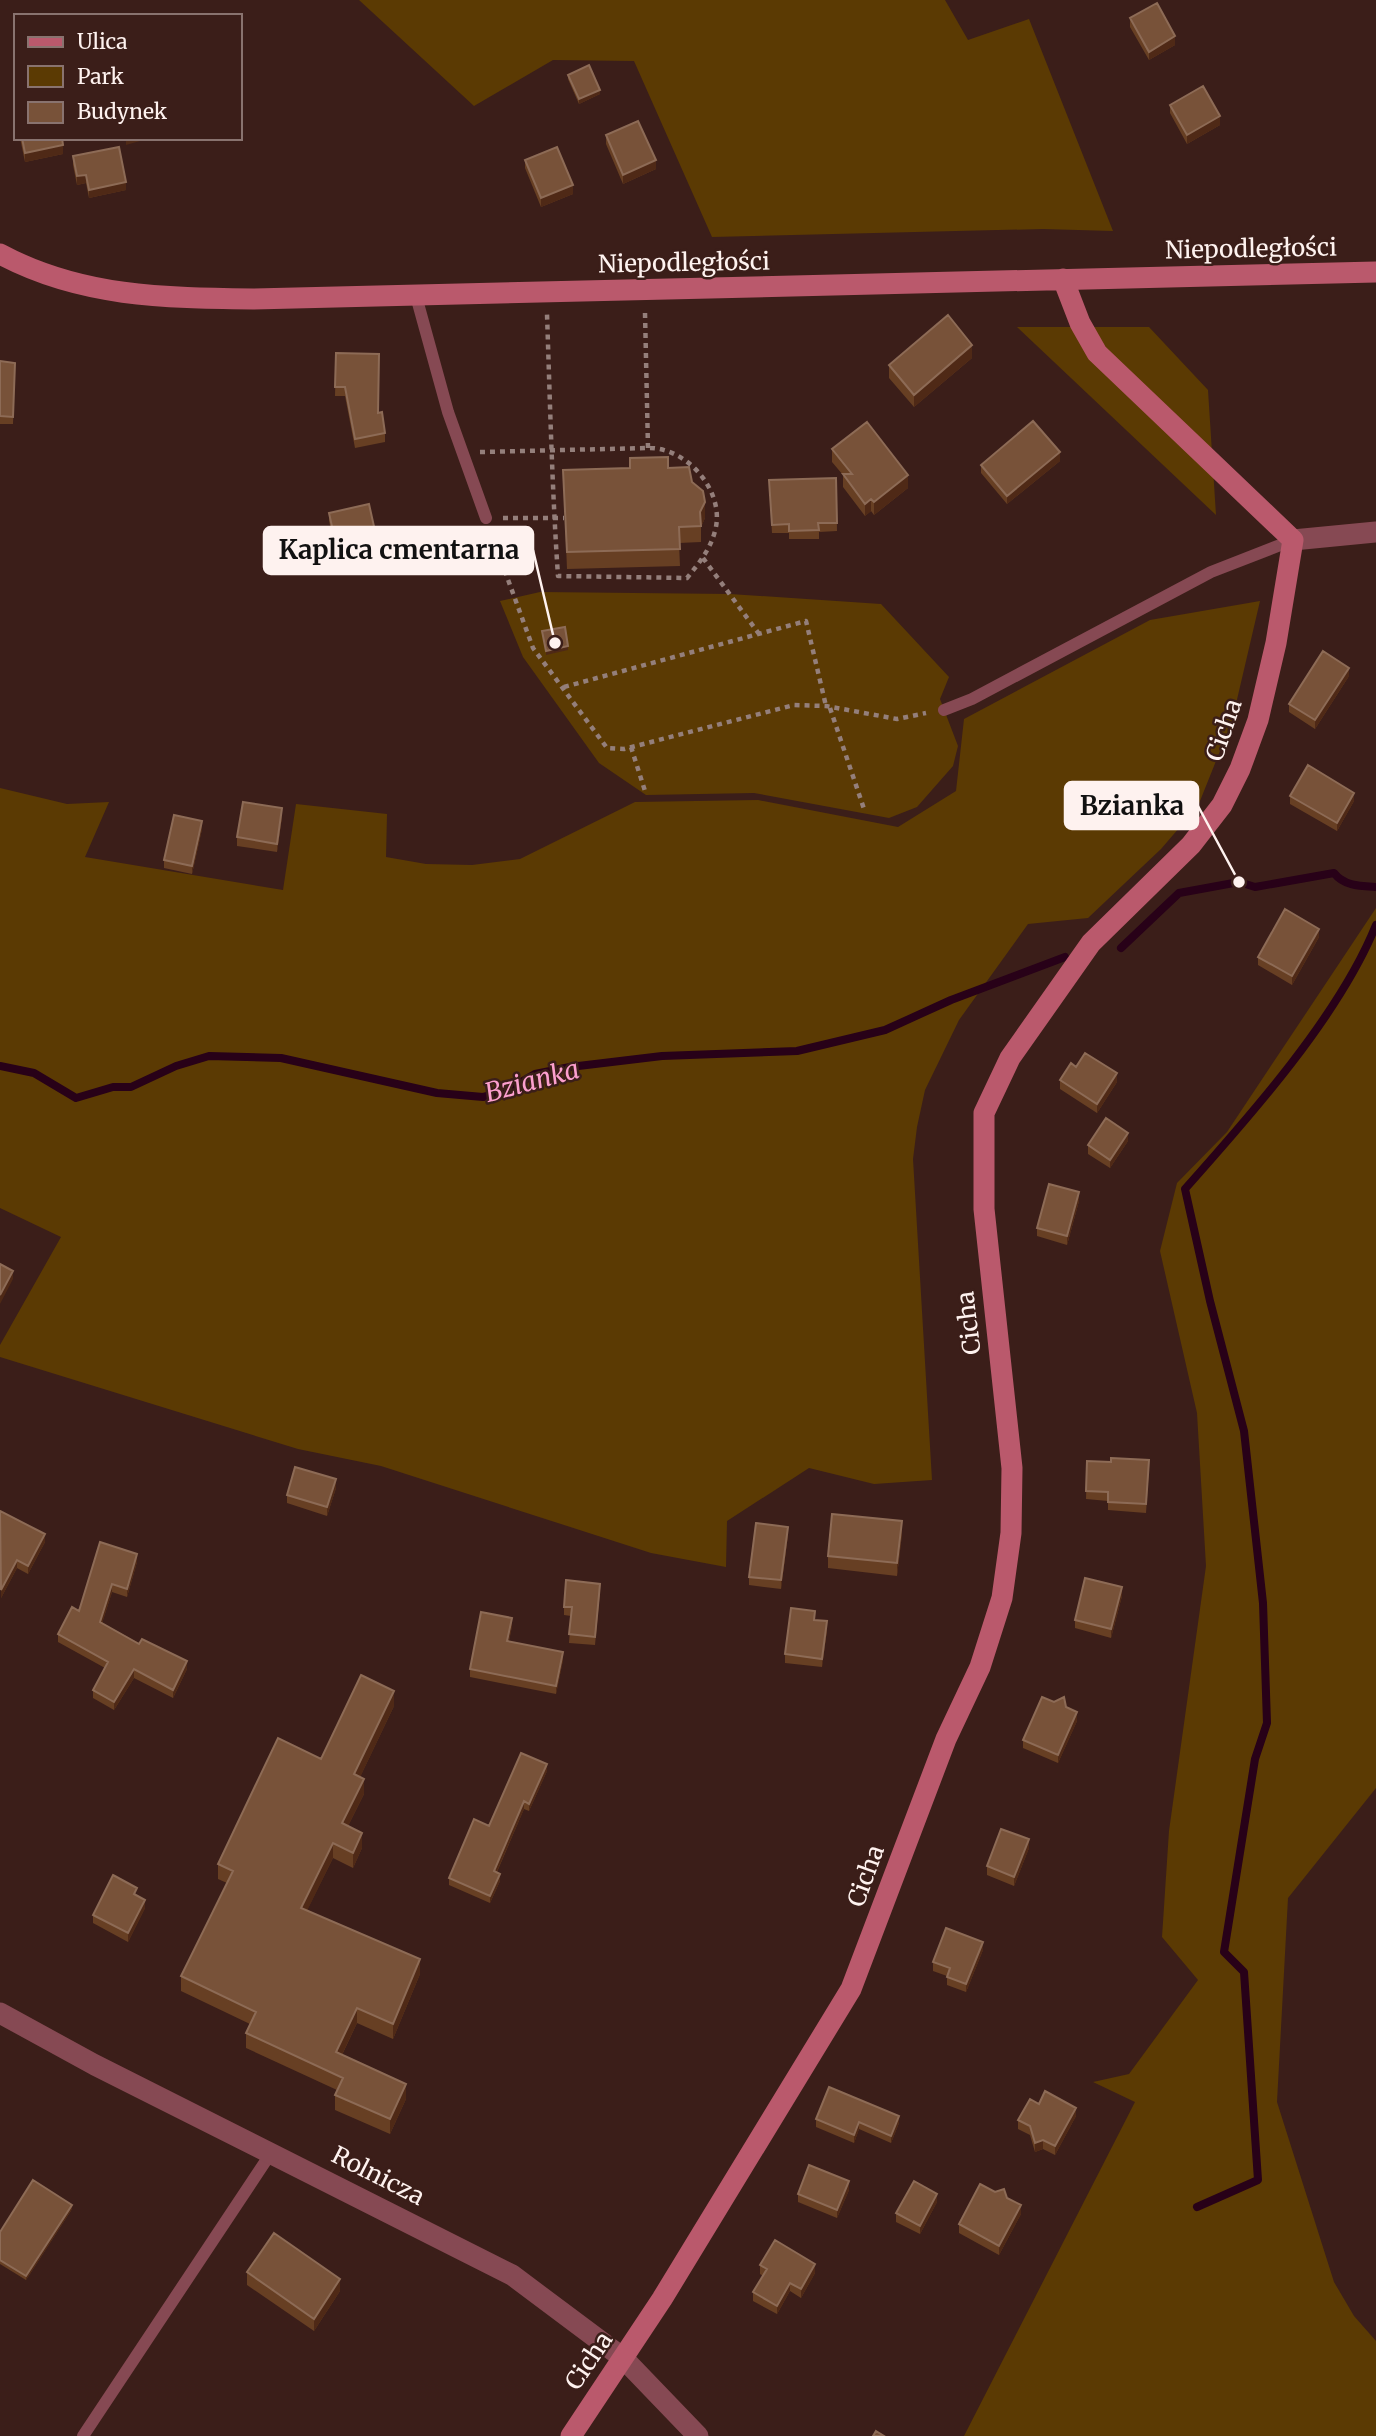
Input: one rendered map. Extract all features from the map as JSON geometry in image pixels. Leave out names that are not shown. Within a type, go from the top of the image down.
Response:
[{"type":"street","name":"Niepodległości","points":[[0,254],[72,284],[117,293],[253,299],[1376,272]]},
{"type":"street","points":[[1063,279],[1080,323],[1097,353],[1293,540],[1376,532]]},
{"type":"street","name":"Cicha","points":[[571,2436],[624,2358],[851,1989],[946,1739],[980,1667],[1002,1598],[1011,1533],[1012,1481],[984,1209],[984,1113],[1010,1058],[1091,943],[1191,845],[1222,805],[1240,769],[1258,720],[1276,643],[1293,540]]},
{"type":"street","name":"Rolnicza","points":[[0,2013],[95,2065],[512,2275],[624,2358],[698,2436]]},
{"type":"lane","points":[[416,296],[462,453],[486,518]]},
{"type":"lane","points":[[944,710],[972,699],[1211,572],[1293,540]]},
{"type":"lane","points":[[83,2436],[271,2153]]},
{"type":"path","points":[[644,305],[648,448]]},
{"type":"path","points":[[462,453],[551,450],[648,448],[669,451],[693,466],[715,495],[716,529],[704,558],[687,578],[558,576],[551,450],[547,307]]},
{"type":"path","points":[[564,518],[486,518],[533,648],[607,748],[631,747],[794,705],[827,706],[897,719],[944,710]]},
{"type":"path","points":[[704,558],[759,634]]},
{"type":"path","points":[[563,687],[806,621],[827,706],[864,809]]},
{"type":"path","points":[[631,747],[645,791]]},
{"type":"green space","points":[[359,0],[945,0],[968,40],[1029,19],[1113,231],[1043,229],[712,237],[634,61],[553,60],[474,106]]},
{"type":"green space","points":[[1017,327],[1149,327],[1208,390],[1216,515]]},
{"type":"green space","points":[[540,592],[730,594],[881,604],[949,677],[940,699],[958,746],[953,766],[917,807],[889,818],[754,793],[646,795],[599,763],[523,657],[500,601]]},
{"type":"green space","points":[[1260,601],[1232,721],[1198,806],[1161,849],[1088,918],[1028,924],[959,1020],[925,1090],[913,1159],[932,1480],[874,1484],[809,1468],[727,1521],[726,1567],[651,1553],[381,1466],[298,1449],[0,1357],[0,1345],[61,1237],[0,1208],[0,788],[67,804],[109,802],[85,857],[283,890],[296,804],[387,814],[386,857],[426,864],[472,865],[520,859],[635,802],[758,800],[898,827],[956,791],[964,719],[1150,620]]},
{"type":"green space","points":[[1376,908],[1376,1788],[1288,1898],[1277,2102],[1334,2282],[1354,2316],[1376,2341],[1376,2436],[964,2436],[1135,2102],[1093,2082],[1129,2074],[1198,1980],[1162,1937],[1169,1831],[1206,1566],[1197,1413],[1160,1251],[1177,1183],[1227,1132]]},
{"type":"building","points":[[1157,3],[1175,36],[1149,52],[1130,18]]},
{"type":"building","points":[[589,65],[600,90],[579,99],[568,75]]},
{"type":"building","points":[[1203,86],[1220,116],[1187,135],[1170,105]]},
{"type":"building","points":[[638,121],[656,160],[623,175],[606,135]]},
{"type":"building","points":[[22,140],[62,140],[63,145],[25,153]]},
{"type":"building","points":[[119,147],[126,182],[89,190],[86,175],[77,176],[73,156]]},
{"type":"building","points":[[557,147],[573,185],[541,198],[525,160]]},
{"type":"building","points":[[948,315],[972,345],[914,395],[889,365]]},
{"type":"building","points":[[336,353],[379,354],[378,413],[382,412],[385,433],[355,439],[345,387],[335,387]]},
{"type":"building","points":[[0,361],[15,363],[13,417],[0,416]]},
{"type":"building","points":[[1033,421],[1060,452],[1007,496],[981,465]]},
{"type":"building","points":[[867,422],[908,475],[874,502],[871,499],[865,504],[843,474],[852,474],[832,449]]},
{"type":"building","points":[[668,457],[668,468],[689,467],[692,482],[703,491],[705,502],[700,512],[701,526],[679,527],[680,549],[567,552],[563,470],[630,468],[630,458]]},
{"type":"building","points":[[836,478],[837,523],[818,523],[819,530],[789,531],[789,524],[772,525],[769,480]]},
{"type":"building","points":[[369,504],[377,540],[337,549],[329,513]]},
{"type":"building","points":[[565,627],[568,646],[546,651],[542,631]]},
{"type":"building","points":[[1323,651],[1349,668],[1315,720],[1289,704]]},
{"type":"building","points":[[1308,765],[1354,793],[1337,823],[1290,796]]},
{"type":"building","points":[[243,802],[282,808],[277,844],[237,837]]},
{"type":"building","points":[[174,815],[202,821],[192,866],[164,860]]},
{"type":"building","points":[[1285,909],[1319,929],[1292,976],[1258,957]]},
{"type":"building","points":[[1085,1053],[1117,1073],[1097,1104],[1060,1080],[1071,1063],[1076,1067]]},
{"type":"building","points":[[1106,1118],[1128,1133],[1110,1160],[1088,1145]]},
{"type":"building","points":[[1049,1184],[1079,1192],[1067,1236],[1037,1228]]},
{"type":"building","points":[[0,1264],[13,1271],[0,1295]]},
{"type":"building","points":[[1111,1458],[1149,1460],[1146,1504],[1108,1502],[1108,1492],[1086,1491],[1087,1461],[1111,1462]]},
{"type":"building","points":[[295,1467],[336,1479],[327,1507],[287,1495]]},
{"type":"building","points":[[0,1511],[45,1534],[28,1566],[17,1560],[1,1590]]},
{"type":"building","points":[[832,1514],[902,1521],[897,1563],[828,1556]]},
{"type":"building","points":[[756,1523],[788,1527],[781,1580],[749,1577]]},
{"type":"building","points":[[100,1542],[137,1554],[127,1589],[112,1584],[100,1622],[139,1644],[142,1639],[187,1661],[173,1690],[134,1669],[114,1702],[93,1690],[108,1662],[58,1634],[72,1607],[79,1611]]},
{"type":"building","points":[[1085,1578],[1122,1587],[1111,1629],[1075,1620]]},
{"type":"building","points":[[566,1580],[600,1584],[595,1637],[569,1634],[572,1607],[564,1607]]},
{"type":"building","points":[[791,1608],[815,1611],[814,1620],[827,1621],[822,1659],[785,1654]]},
{"type":"building","points":[[481,1612],[512,1618],[507,1641],[563,1652],[556,1686],[470,1669]]},
{"type":"building","points":[[361,1675],[394,1691],[354,1774],[364,1779],[342,1823],[362,1833],[353,1853],[333,1843],[301,1908],[420,1959],[393,2024],[357,2008],[336,2052],[406,2084],[390,2119],[335,2095],[343,2078],[246,2033],[256,2012],[181,1976],[233,1871],[218,1864],[278,1738],[321,1759]]},
{"type":"building","points":[[1042,1697],[1054,1702],[1064,1697],[1066,1707],[1077,1712],[1058,1755],[1023,1740]]},
{"type":"building","points":[[521,1753],[547,1764],[529,1804],[524,1801],[494,1871],[500,1874],[490,1896],[449,1878],[474,1819],[489,1826]]},
{"type":"building","points":[[1001,1829],[1029,1839],[1014,1877],[987,1866]]},
{"type":"building","points":[[113,1875],[137,1888],[134,1894],[145,1900],[128,1933],[93,1915]]},
{"type":"building","points":[[946,1928],[983,1942],[966,1984],[947,1977],[950,1968],[933,1962]]},
{"type":"building","points":[[829,2087],[899,2116],[891,2136],[859,2122],[854,2135],[816,2119]]},
{"type":"building","points":[[1045,2091],[1076,2108],[1055,2146],[1043,2140],[1035,2143],[1030,2126],[1018,2120],[1030,2099],[1039,2104]]},
{"type":"building","points":[[809,2165],[849,2181],[837,2210],[798,2194]]},
{"type":"building","points":[[33,2180],[72,2205],[26,2276],[0,2260],[0,2232]]},
{"type":"building","points":[[914,2181],[937,2194],[920,2226],[896,2213]]},
{"type":"building","points":[[980,2184],[995,2192],[1004,2189],[1007,2198],[1021,2205],[999,2246],[959,2224]]},
{"type":"building","points":[[274,2233],[340,2279],[314,2319],[247,2272]]},
{"type":"building","points":[[775,2240],[815,2264],[801,2289],[790,2283],[777,2306],[753,2292],[767,2269],[760,2265]]},
{"type":"waterway","name":"Bzianka","points":[[1121,948],[1179,893],[1239,882],[1255,887],[1334,873],[1347,883],[1376,887]]},
{"type":"waterway","points":[[1197,2207],[1258,2180],[1244,1972],[1224,1952],[1255,1759],[1267,1723],[1263,1603],[1244,1431],[1210,1301],[1185,1189],[1265,1097],[1317,1029],[1360,959],[1376,925]]},
{"type":"waterway","name":"Bzianka","points":[[0,1066],[34,1073],[76,1098],[113,1087],[131,1087],[176,1066],[209,1056],[281,1058],[437,1093],[483,1097],[504,1092],[535,1074],[570,1067],[662,1056],[797,1051],[885,1030],[951,1000],[1065,957]]},
{"type":"place","name":"Kaplica cmentarna","points":[[555,643]]},
{"type":"place","name":"Bzianka","points":[[1239,882]]}]
